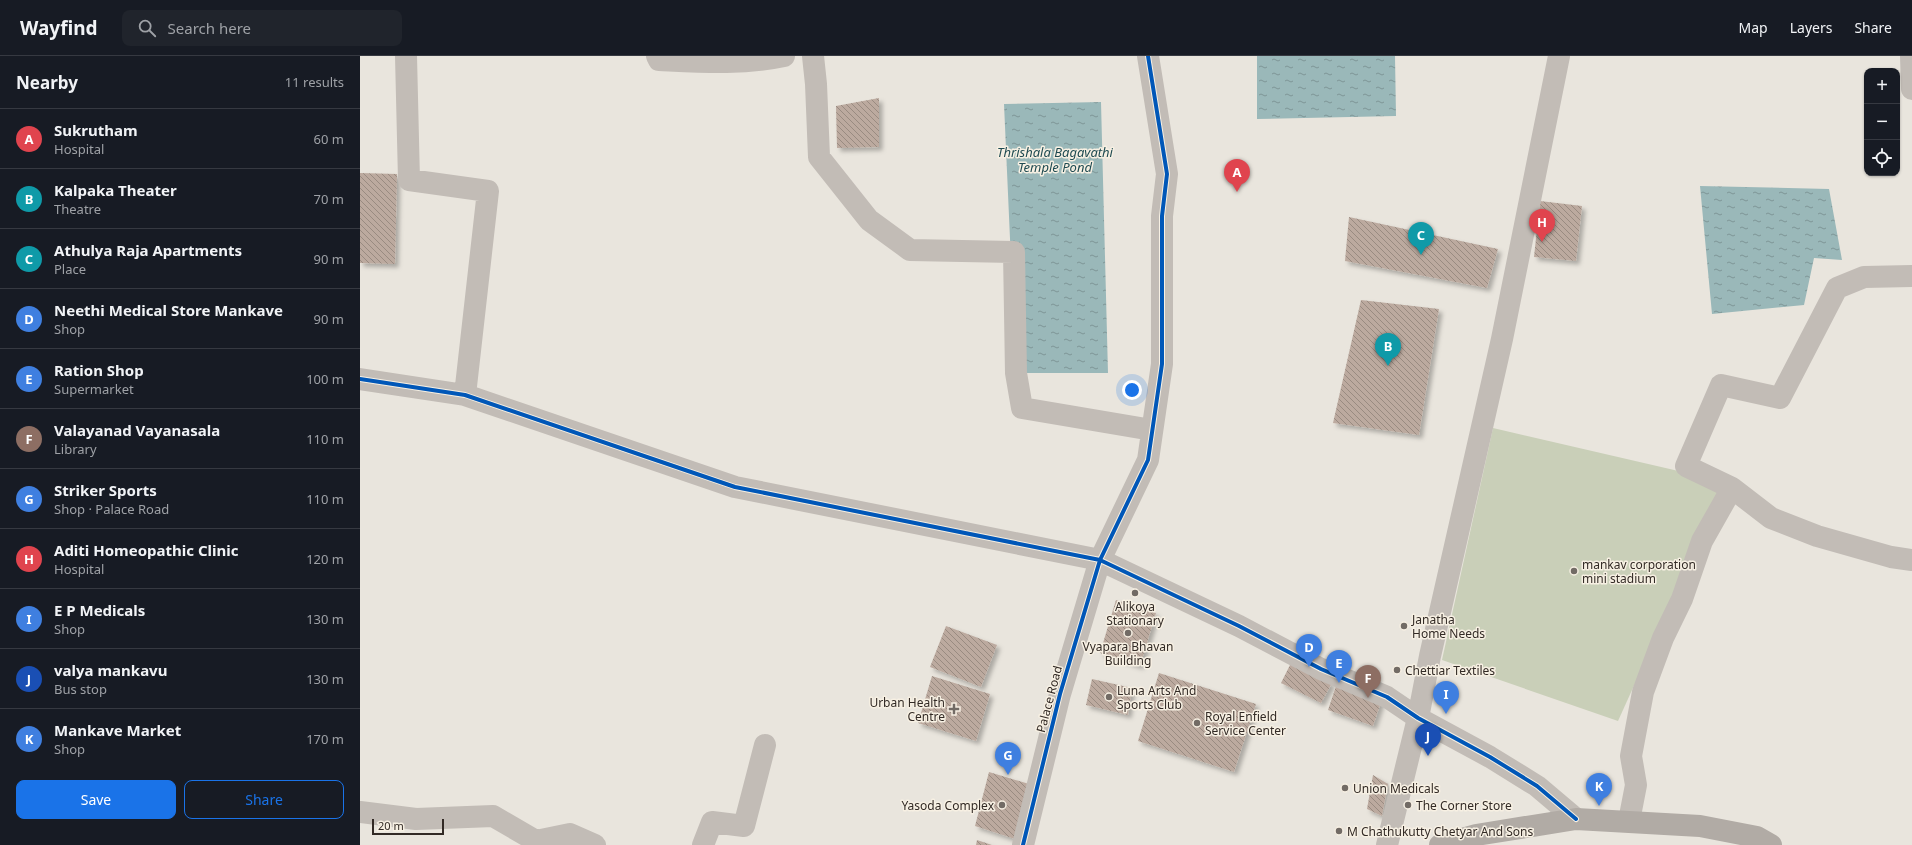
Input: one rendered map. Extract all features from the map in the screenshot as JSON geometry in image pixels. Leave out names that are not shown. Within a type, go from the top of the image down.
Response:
[{"type":"main road","points":[[1440,845],[1476,835],[1576,819],[1700,826],[1757,837],[1770,845]]},
{"type":"street","points":[[406,56],[409,180],[488,191],[465,395]]},
{"type":"street","points":[[657,56],[659,60],[722,63],[760,61],[784,56]]},
{"type":"street","points":[[813,56],[816,84],[819,157],[869,220],[910,250],[1014,252],[1016,373],[1022,408],[1152,430]]},
{"type":"street","name":"Palace Road","points":[[1023,845],[1060,694],[1100,560],[1148,460],[1162,364],[1162,216],[1167,174],[1148,56]]},
{"type":"street","points":[[1387,845],[1418,718],[1430,656],[1502,339],[1559,56]]},
{"type":"street","points":[[1911,56],[1912,89]]},
{"type":"street","points":[[1912,276],[1864,276],[1837,288],[1780,398],[1721,385],[1686,466],[1732,488],[1771,518],[1817,536],[1891,557],[1912,560]]},
{"type":"street","points":[[360,379],[465,395],[734,487],[1100,560],[1238,626],[1320,669],[1387,697],[1418,718],[1490,757],[1537,786],[1576,819]]},
{"type":"street","points":[[1629,821],[1636,785],[1632,756],[1643,692],[1663,638],[1682,600],[1702,541],[1732,488]]},
{"type":"street","points":[[703,845],[712,822],[744,826],[765,745]]},
{"type":"street","points":[[360,812],[416,819],[493,816],[536,841],[570,834],[595,845]]},
{"type":"green space","name":"mankav corporation mini stadium","points":[[1493,428],[1726,482],[1618,721],[1442,660]]},
{"type":"water","points":[[1257,56],[1395,56],[1396,116],[1257,119]]},
{"type":"water","name":"Thrishala Bagavathi Temple Pond","points":[[1101,102],[1108,373],[1016,373],[1004,104]]},
{"type":"water","points":[[1700,186],[1829,189],[1842,260],[1814,258],[1804,305],[1712,314]]},
{"type":"building","points":[[879,98],[879,147],[837,148],[836,106]]},
{"type":"building","points":[[360,173],[397,174],[395,264],[360,263]]},
{"type":"building","points":[[1540,201],[1582,206],[1576,261],[1534,257]]},
{"type":"building","points":[[1349,217],[1498,249],[1487,288],[1345,261]]},
{"type":"building","points":[[1361,300],[1439,309],[1419,435],[1333,423]]},
{"type":"building","name":"Vyapara Bhavan Building","points":[[1116,600],[1156,613],[1140,666],[1100,653]]},
{"type":"building","points":[[946,626],[997,645],[981,687],[930,667]]},
{"type":"building","points":[[1291,663],[1332,683],[1321,703],[1281,683]]},
{"type":"building","name":"Royal Enfield Service Center","points":[[1159,673],[1256,704],[1234,772],[1138,741]]},
{"type":"building","name":"Urban Health Centre","points":[[932,676],[990,694],[976,741],[918,723]]},
{"type":"building","name":"Luna Arts And Sports Club","points":[[1092,679],[1132,688],[1128,715],[1086,705]]},
{"type":"building","points":[[1337,683],[1382,699],[1373,726],[1328,710]]},
{"type":"building","name":"Yasoda Complex","points":[[989,772],[1029,784],[1015,839],[975,826]]},
{"type":"building","points":[[1373,775],[1388,784],[1382,816],[1367,809]]},
{"type":"building","points":[[977,840],[992,845],[976,845]]},
{"type":"cycle path","points":[[1023,845],[1060,694],[1100,560],[1148,460],[1162,364],[1162,216],[1167,174],[1148,56]]},
{"type":"cycle path","points":[[360,379],[465,395],[735,487],[1100,560],[1239,626],[1321,669],[1387,697],[1418,718],[1490,757],[1537,786],[1576,819]]},
{"type":"place","name":"Sukrutham","points":[[1237,192]]},
{"type":"place","name":"Aditi Homeopathic Clinic","points":[[1542,242]]},
{"type":"place","name":"Athulya Raja Apartments","points":[[1421,255]]},
{"type":"place","name":"Kalpaka Theater","points":[[1388,366]]},
{"type":"place","name":"mankav corporation mini stadium","points":[[1574,571]]},
{"type":"place","name":"Alikoya Stationary","points":[[1135,593]]},
{"type":"place","name":"Janatha Home Needs","points":[[1404,626]]},
{"type":"place","name":"Vyapara Bhavan Building","points":[[1128,633]]},
{"type":"place","name":"Neethi Medical Store Mankave","points":[[1309,667]]},
{"type":"place","name":"Chettiar Textiles","points":[[1397,670]]},
{"type":"place","name":"Ration Shop","points":[[1339,683]]},
{"type":"place","name":"Luna Arts And Sports Club","points":[[1109,697]]},
{"type":"place","name":"Valayanad Vayanasala","points":[[1368,698]]},
{"type":"place","name":"Urban Health Centre","points":[[954,709]]},
{"type":"place","name":"E P Medicals","points":[[1446,714]]},
{"type":"place","name":"Royal Enfield Service Center","points":[[1197,723]]},
{"type":"place","name":"valya mankavu","points":[[1428,756]]},
{"type":"place","name":"Striker Sports","points":[[1008,775]]},
{"type":"place","name":"Union Medicals","points":[[1345,788]]},
{"type":"place","name":"Yasoda Complex","points":[[1002,805]]},
{"type":"place","name":"The Corner Store","points":[[1408,805]]},
{"type":"place","name":"Mankave Market","points":[[1599,806]]},
{"type":"place","name":"M Chathukutty Chetyar And Sons","points":[[1339,831]]}]
